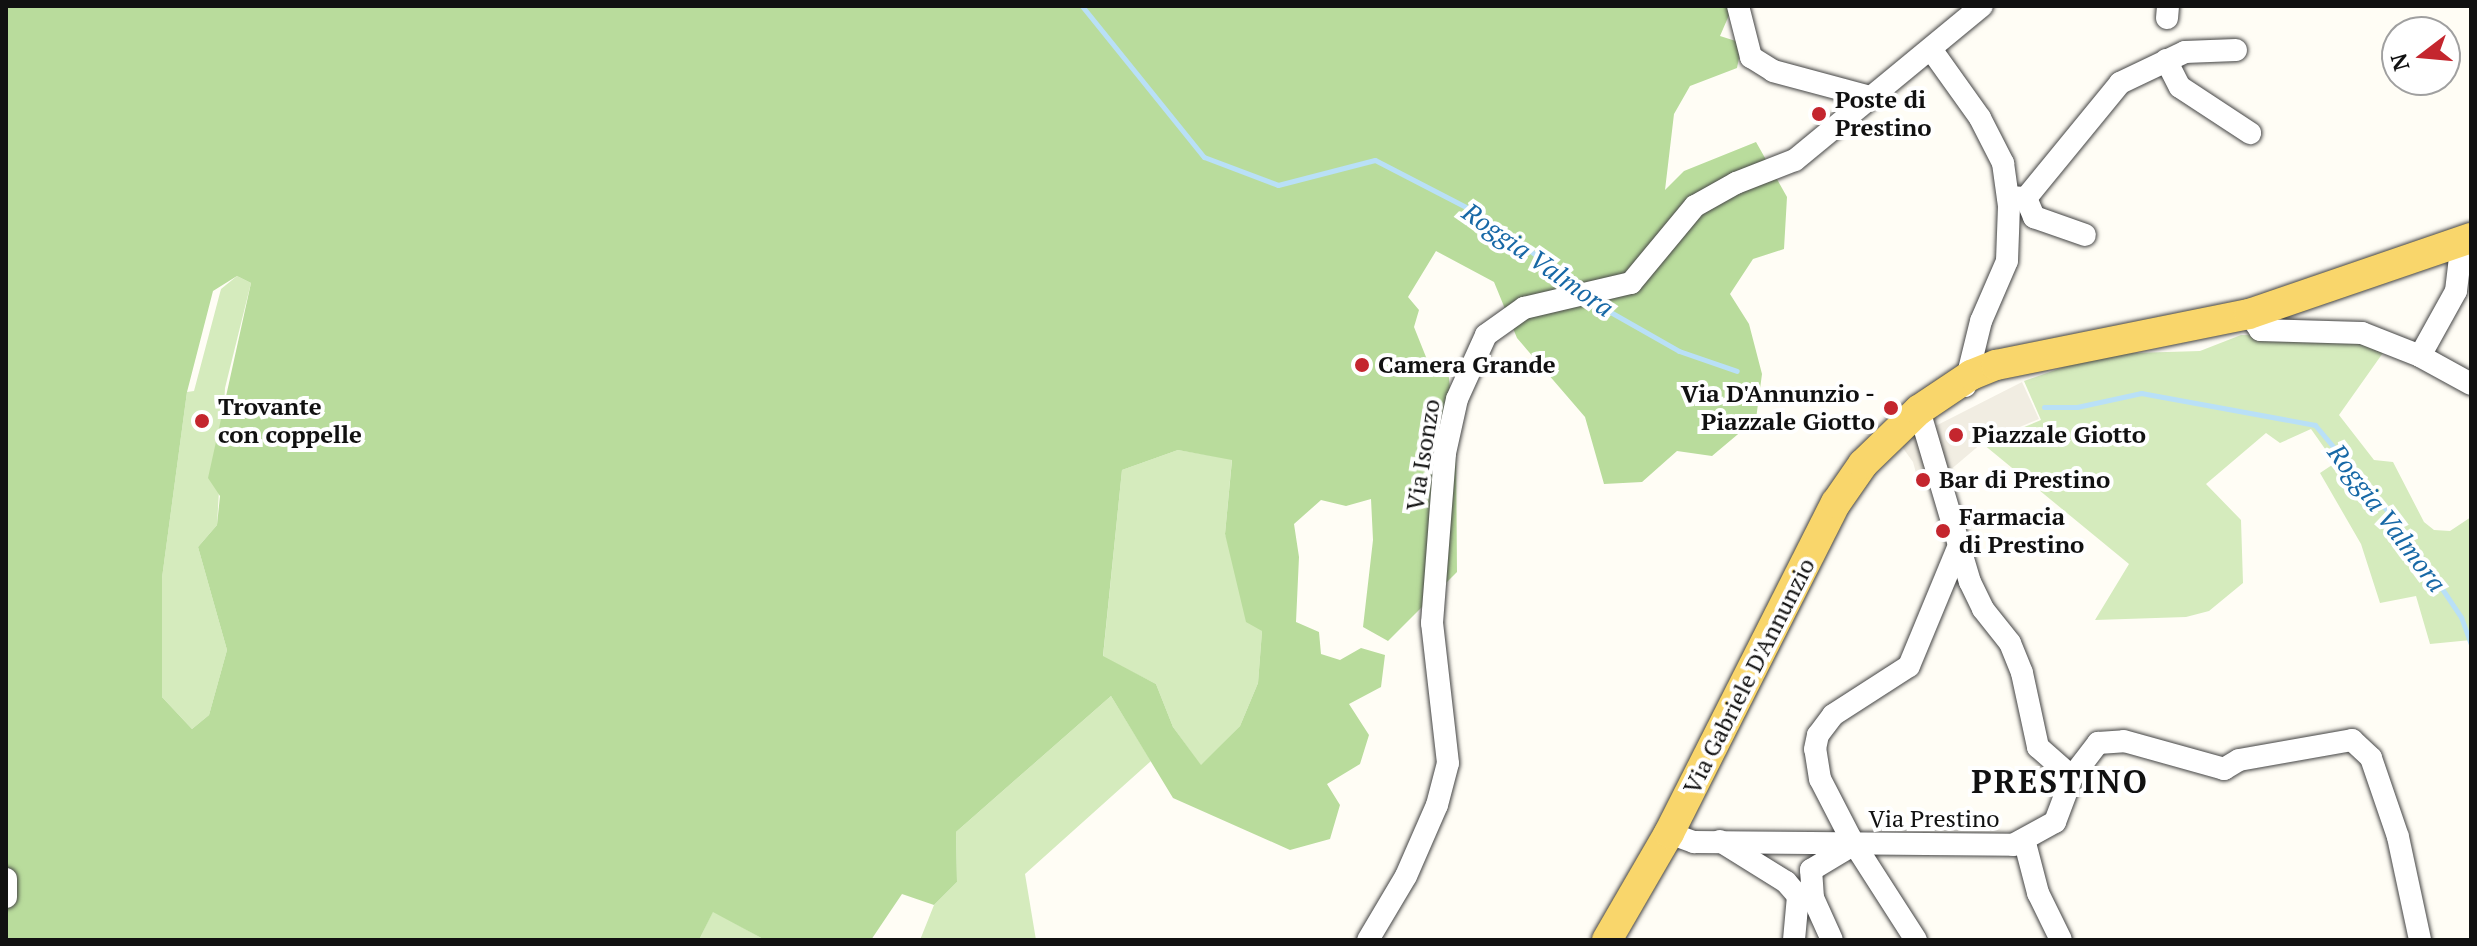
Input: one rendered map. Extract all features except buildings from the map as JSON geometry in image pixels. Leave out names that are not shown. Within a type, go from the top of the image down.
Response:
[{"type":"main road","name":"Via Gabriele D'Annunzio","points":[[1607,940],[1669,833],[1836,503],[1863,464],[1928,408],[1979,358],[2056,351],[2249,314],[2467,239]]},
{"type":"main road","name":"Via Gabriele D'Annunzio","points":[[1928,408],[2056,351]]},
{"type":"street","points":[[1738,6],[1751,57],[1773,71],[1870,97]]},
{"type":"street","name":"Via Isonzo","points":[[1368,940],[1406,876],[1437,805],[1448,763],[1432,623],[1445,453],[1474,356],[1486,335],[1509,314],[1631,283],[1695,206],[1736,183],[1795,160],[1870,97],[1933,52],[1982,6]]},
{"type":"street","points":[[1979,358],[2007,261],[2017,198],[2120,83],[2185,52],[2236,50]]},
{"type":"street","points":[[1933,52],[1980,118],[2017,198],[2034,217],[2085,235]]},
{"type":"street","points":[[2166,60],[2180,87],[2250,133]]},
{"type":"street","points":[[2420,356],[2456,291],[2467,239]]},
{"type":"street","points":[[2249,314],[2260,330],[2362,333],[2420,356],[2471,384]]},
{"type":"street","points":[[1928,408],[1960,543],[1983,609],[2010,643],[2018,663],[2038,747],[2072,777]]},
{"type":"street","points":[[1916,940],[1854,844],[1820,779],[1818,735],[1833,715],[1909,666],[1960,543]]},
{"type":"street","name":"Via Prestino","points":[[1669,833],[1694,842],[2025,843],[2055,822],[2072,777],[2087,752],[2112,739],[2224,769],[2239,760],[2352,740],[2371,758],[2389,811],[2420,940]]},
{"type":"street","points":[[1719,841],[1786,882],[1798,896],[1794,940]]},
{"type":"street","points":[[2025,843],[2038,893],[2061,940]]},
{"type":"street","points":[[1832,940],[1813,898],[1811,870],[1854,844]]},
{"type":"street","points":[[6,879],[6,897]]},
{"type":"green space","points":[[6,6],[1733,6],[1720,36],[1742,43],[1737,68],[1690,86],[1674,114],[1665,190],[1684,171],[1756,142],[1787,197],[1784,249],[1753,259],[1730,294],[1749,324],[1762,374],[1756,419],[1712,456],[1677,451],[1642,482],[1604,484],[1585,417],[1517,338],[1494,282],[1436,251],[1408,297],[1419,310],[1414,327],[1432,372],[1448,369],[1456,446],[1457,572],[1388,641],[1363,627],[1373,540],[1371,499],[1346,506],[1321,500],[1294,524],[1299,557],[1296,622],[1319,632],[1321,654],[1340,660],[1361,648],[1385,655],[1381,687],[1349,704],[1369,735],[1360,764],[1327,784],[1340,805],[1330,839],[1290,850],[1173,798],[1111,696],[956,832],[957,882],[934,905],[902,894],[871,940],[765,940],[713,912],[699,940],[6,940]],"holes":[[[237,276],[251,283],[208,478],[220,496],[217,525],[198,547],[227,650],[209,715],[192,729],[162,697],[162,578],[187,392],[213,291]],[[1178,450],[1232,460],[1225,534],[1246,622],[1262,631],[1258,683],[1240,726],[1201,765],[1173,727],[1156,684],[1103,656],[1122,470]]]},
{"type":"green space","points":[[237,276],[251,283],[225,388],[217,525],[198,547],[227,650],[209,715],[192,729],[162,697],[162,578],[187,392],[194,391],[221,289]]},
{"type":"green space","points":[[2241,335],[2327,336],[2385,350],[2339,415],[2374,460],[2393,462],[2424,522],[2434,530],[2450,531],[2471,517],[2471,640],[2430,644],[2416,596],[2380,603],[2361,544],[2320,473],[2335,463],[2311,429],[2280,443],[2266,433],[2206,484],[2241,520],[2243,583],[2209,611],[2186,617],[2095,620],[2129,564],[1983,444],[2041,420],[2024,381],[2101,354],[2200,351]]},
{"type":"green space","points":[[1178,450],[1232,459],[1225,534],[1262,631],[1258,683],[1240,726],[1201,766],[1173,727],[1156,684],[1103,657],[1122,470]]},
{"type":"green space","points":[[1111,696],[1151,761],[1025,874],[1036,940],[920,940],[934,905],[957,882],[956,832]]},
{"type":"green space","points":[[713,911],[765,940],[699,940]]},
{"type":"shaded area","name":"Piazzale Giotto","points":[[2022,382],[2039,419],[1982,443],[1942,477],[1919,484],[1913,462],[1900,444]]},
{"type":"waterway","name":"Roggia Valmora","points":[[1082,6],[1204,157],[1278,185],[1375,160],[1474,211],[1571,280],[1576,290]]},
{"type":"waterway","name":"Roggia Valmora","points":[[1591,301],[1679,351],[1737,371]]},
{"type":"waterway","name":"Roggia Valmora","points":[[2044,407],[2077,407],[2141,393],[2315,425],[2400,526],[2461,617],[2471,644]]},
{"type":"place","name":"Poste di Prestino","points":[[1819,114]]},
{"type":"place","name":"Camera Grande","points":[[1362,365]]},
{"type":"place","name":"Via D'Annunzio - Piazzale Giotto","points":[[1891,408]]},
{"type":"place","name":"Trovante con coppelle","points":[[202,421]]},
{"type":"place","name":"Piazzale Giotto","points":[[1956,435]]},
{"type":"place","name":"Bar di Prestino","points":[[1923,480]]},
{"type":"place","name":"Farmacia di Prestino","points":[[1943,531]]},
{"type":"district","name":"PRESTINO","points":[[2060,781]]}]
